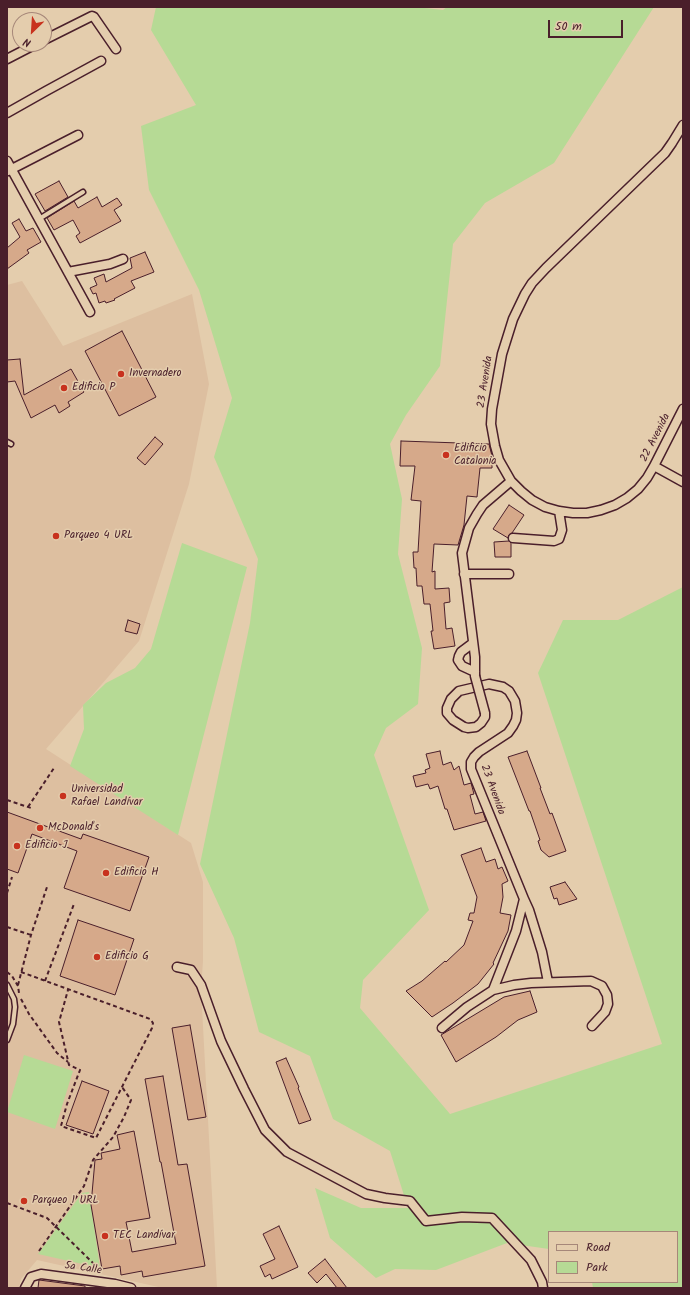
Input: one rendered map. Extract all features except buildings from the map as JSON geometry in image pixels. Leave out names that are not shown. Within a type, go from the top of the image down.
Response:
[{"type":"street","points":[[52,36],[92,16],[116,49]]},
{"type":"street","points":[[7,59],[21,52]]},
{"type":"street","points":[[7,113],[101,62]]},
{"type":"street","name":"23 Avenida","points":[[548,982],[542,952],[529,910],[471,769],[471,762],[474,757],[479,752],[508,733],[513,726],[517,713],[515,701],[509,691],[503,687],[489,684],[459,691],[451,699],[447,708],[447,713],[453,720],[468,728],[476,727],[485,717],[485,713],[475,674],[462,553],[469,528],[483,506],[511,481],[497,454],[491,424],[492,409],[502,354],[519,306],[525,294],[532,283],[665,153],[683,126]]},
{"type":"street","points":[[9,170],[78,136]]},
{"type":"street","points":[[7,161],[9,170],[39,219],[90,312]]},
{"type":"street","points":[[68,272],[110,264],[123,259]]},
{"type":"street","name":"22 Avenida","points":[[511,481],[532,500],[558,511],[587,513],[615,505],[638,489],[647,478],[683,408]]},
{"type":"street","points":[[654,466],[683,482]]},
{"type":"street","points":[[513,538],[554,541],[559,539],[562,530],[558,511]]},
{"type":"street","points":[[464,574],[508,574]]},
{"type":"street","points":[[472,643],[461,652],[458,660],[462,666],[475,674]]},
{"type":"street","points":[[493,990],[511,944],[524,899]]},
{"type":"street","points":[[177,967],[191,970],[201,985],[221,1041],[265,1130],[287,1152],[366,1194],[410,1201],[426,1222],[462,1217],[492,1218],[531,1260],[542,1282],[543,1288]]},
{"type":"street","points":[[442,1028],[467,1007],[493,990],[514,985],[548,982],[591,981],[602,986],[608,1004],[605,1012],[592,1026]]},
{"type":"street","name":"5a Calle","points":[[25,1288],[31,1277],[41,1274],[115,1284],[131,1288]]},
{"type":"lane","points":[[39,219],[83,192]]},
{"type":"lane","points":[[7,985],[14,999],[15,1007],[15,1016],[8,1033],[7,1040]]},
{"type":"path","points":[[7,800],[30,807],[54,768]]},
{"type":"path","points":[[7,893],[12,877]]},
{"type":"path","points":[[18,986],[31,935],[48,887]]},
{"type":"path","points":[[45,981],[74,904]]},
{"type":"path","points":[[7,927],[31,935]]},
{"type":"path","points":[[7,972],[12,976],[18,986],[22,1000],[29,1014],[57,1054],[68,1062]]},
{"type":"path","points":[[21,972],[151,1021],[153,1023],[152,1028],[96,1138],[61,1126],[67,1104],[80,1070],[69,1066],[59,1022],[68,990]]},
{"type":"path","points":[[39,1251],[84,1186],[93,1160],[113,1137],[124,1117],[131,1100],[122,1087]]},
{"type":"path","points":[[7,1203],[47,1218],[95,1265]]},
{"type":"shaded area","name":"Universidad Rafael Landívar","points":[[22,281],[63,346],[192,294],[209,384],[189,484],[139,641],[46,749],[191,843],[203,882],[203,961],[201,989],[217,1288],[163,1288],[37,1260],[21,1279],[19,1288],[7,1288],[7,285]]},
{"type":"green space","points":[[156,7],[416,7],[443,10],[447,7],[654,7],[554,163],[485,203],[453,244],[440,366],[406,415],[390,444],[402,499],[398,554],[422,648],[418,704],[386,728],[374,755],[429,910],[363,980],[360,1008],[450,1114],[662,1044],[538,673],[563,620],[618,620],[683,587],[683,1288],[593,1288],[592,1283],[678,1283],[678,1231],[548,1231],[548,1249],[507,1243],[436,1270],[395,1269],[376,1278],[330,1238],[315,1188],[361,1208],[408,1208],[390,1151],[333,1119],[310,1056],[259,1032],[234,938],[200,864],[250,623],[258,559],[214,457],[232,398],[199,290],[149,190],[141,126],[196,105],[151,30]]},
{"type":"green space","points":[[182,543],[247,567],[178,835],[70,766],[84,729],[83,705],[106,683],[135,668],[151,649]]},
{"type":"green space","points":[[24,1055],[73,1071],[55,1129],[7,1112]]},
{"type":"green space","points":[[89,1192],[100,1268],[38,1254],[82,1193]]},
{"type":"place","name":"Invernadero","points":[[121,374]]},
{"type":"place","name":"Edificio P","points":[[64,388]]},
{"type":"place","name":"Edificio Catalonia","points":[[446,455]]},
{"type":"place","name":"Parqueo 4 URL","points":[[56,536]]},
{"type":"place","name":"Universidad Rafael Landívar","points":[[63,796]]},
{"type":"place","name":"McDonald's","points":[[40,828]]},
{"type":"place","name":"Edificio J","points":[[17,846]]},
{"type":"place","name":"Edificio H","points":[[106,873]]},
{"type":"place","name":"Edificio G","points":[[97,957]]},
{"type":"place","name":"Parqueo 1 URL","points":[[24,1201]]},
{"type":"place","name":"TEC Landívar","points":[[105,1236]]}]
